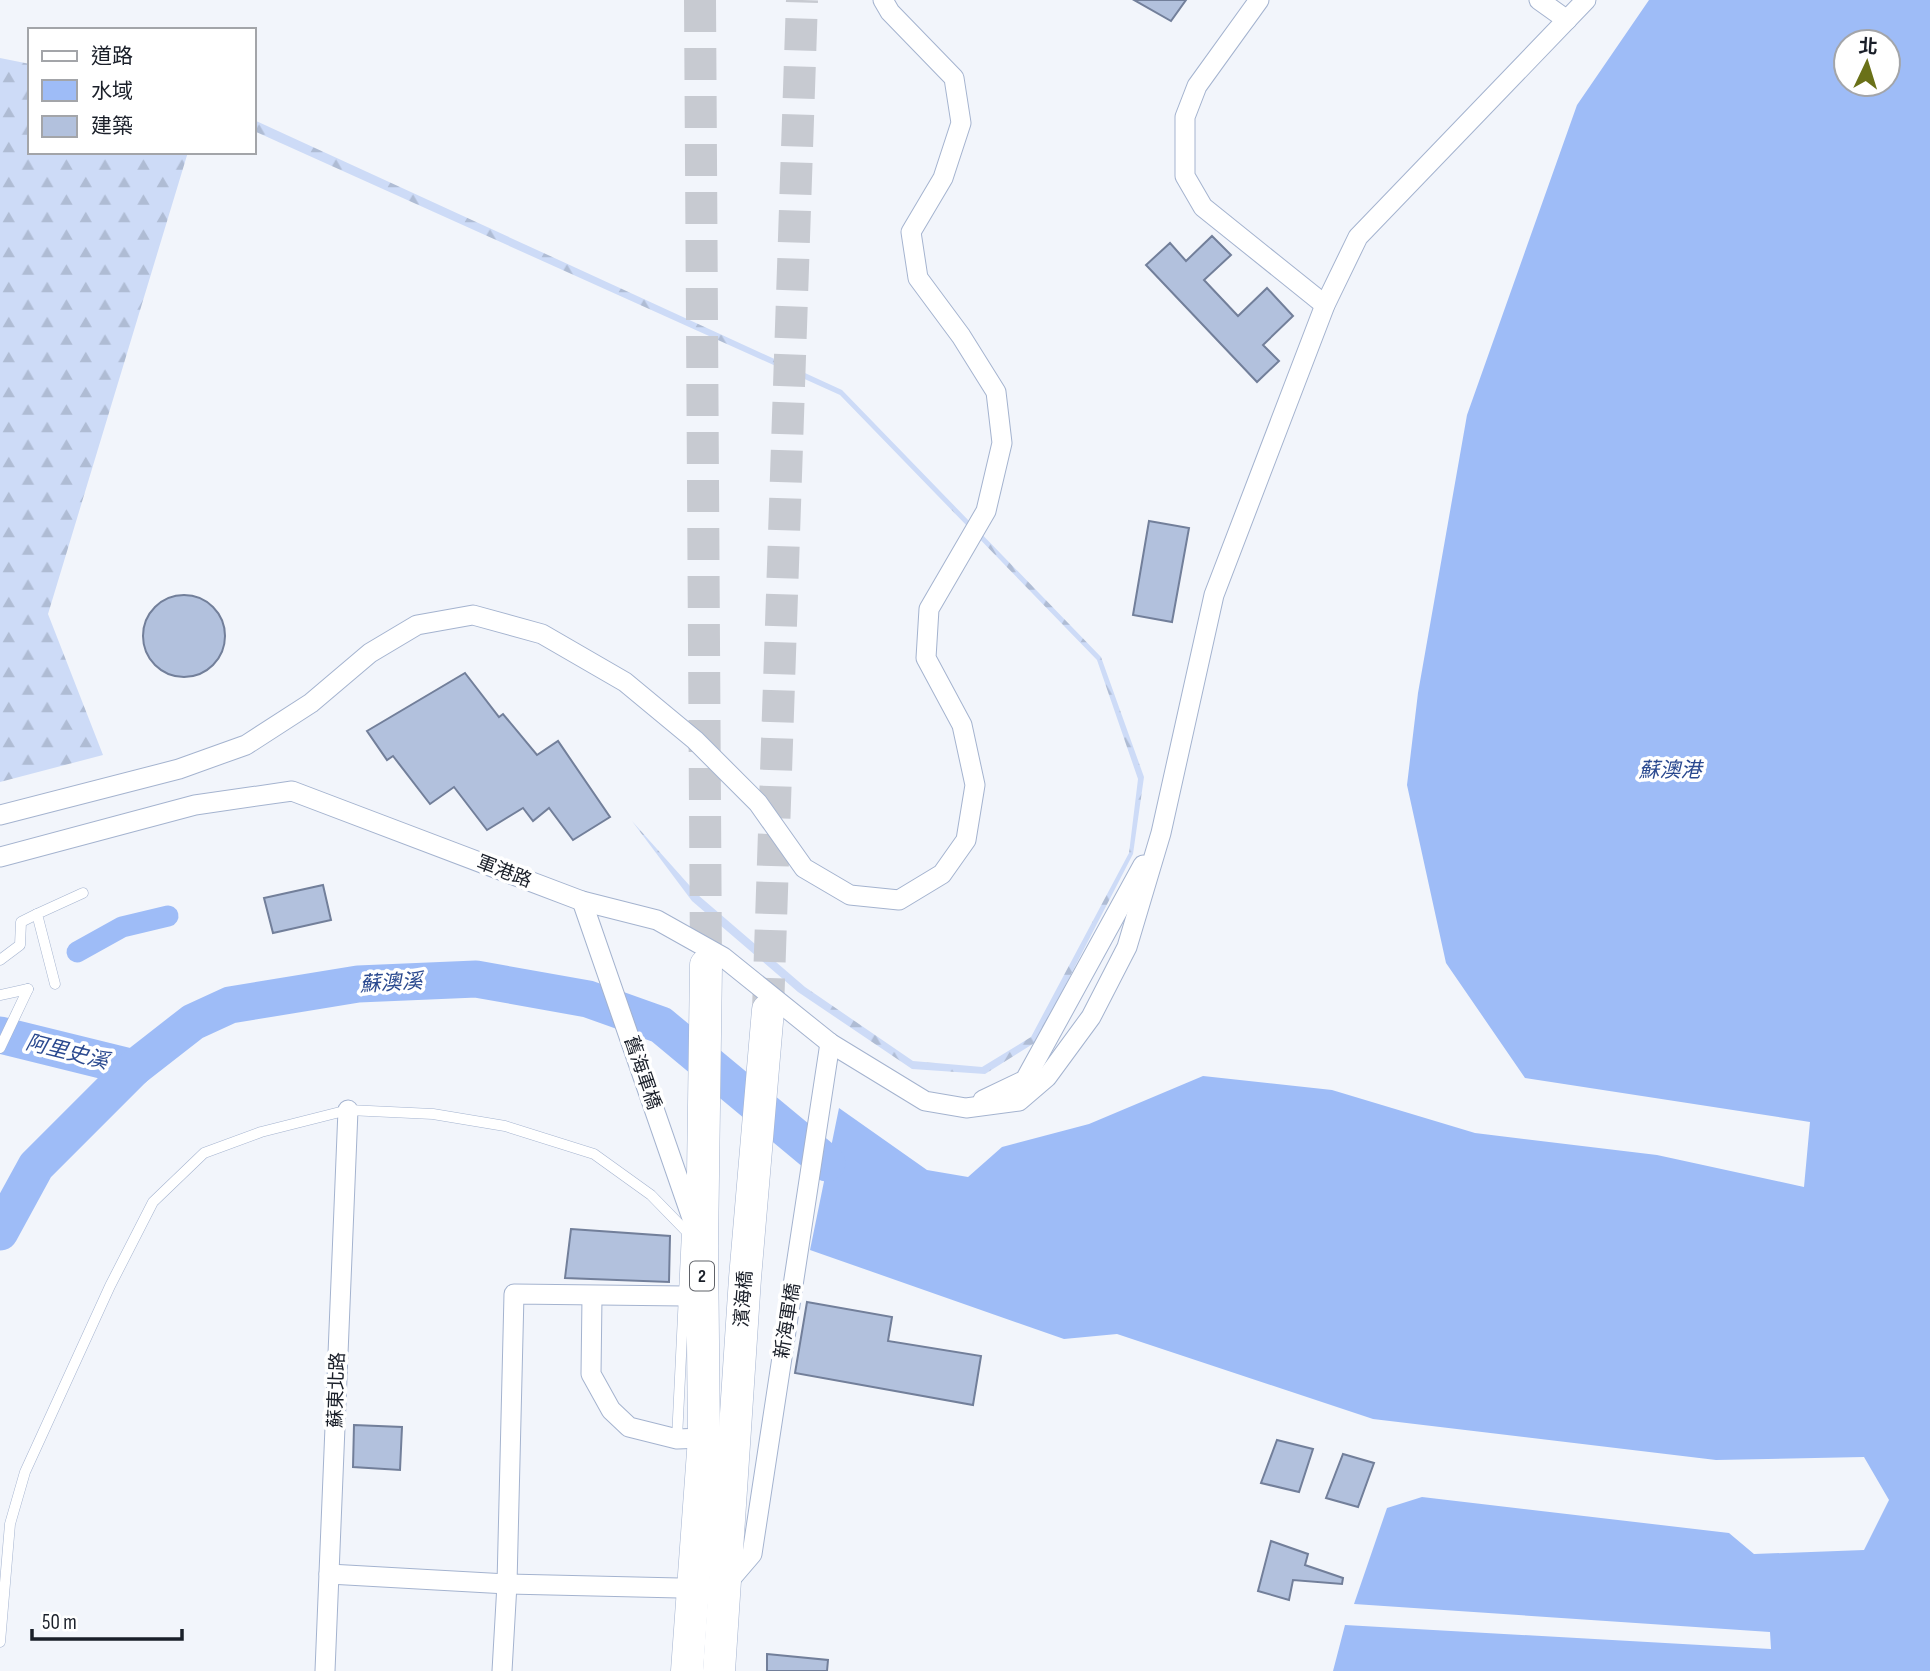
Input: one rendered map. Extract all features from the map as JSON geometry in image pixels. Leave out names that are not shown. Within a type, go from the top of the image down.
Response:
[{"type":"main road","name":"2","points":[[706,965],[702,1246],[691,1438],[719,1671]]},
{"type":"main road","name":"濱海橋","points":[[708,1588],[768,1010]]},
{"type":"main road","name":"2","points":[[687,1671],[708,1588]]},
{"type":"street","points":[[0,815],[179,769],[246,745],[311,703],[370,653],[417,625],[473,615],[542,634],[625,682],[695,740],[758,803],[804,867],[850,895],[900,900],[942,874],[966,840],[975,785],[961,725],[926,658],[929,609],[986,511],[1002,443],[996,392],[961,336],[918,278],[911,232],[943,178],[961,122],[954,78],[890,12],[883,0]]},
{"type":"street","points":[[1259,0],[1197,86],[1185,117],[1185,176],[1203,207],[1325,305]]},
{"type":"street","points":[[1539,0],[1567,20]]},
{"type":"street","points":[[966,1108],[1025,1080],[1161,833],[1214,595],[1325,305],[1358,237],[1586,0]]},
{"type":"street","name":"軍港路","points":[[0,858],[195,805],[292,791],[582,901],[657,920],[723,957],[830,1042],[925,1101],[966,1108],[1018,1101],[1047,1077],[1091,1017],[1127,947],[1161,833]]},
{"type":"street","name":"舊海軍橋","points":[[582,901],[702,1246]]},
{"type":"street","name":"新海軍橋","points":[[708,1588],[752,1554],[830,1042]]},
{"type":"street","name":"蘇東北路","points":[[325,1671],[348,1110]]},
{"type":"street","points":[[502,1671],[507,1584],[514,1294],[684,1296]]},
{"type":"street","points":[[592,1297],[591,1374],[611,1410],[629,1427],[691,1438]]},
{"type":"street","points":[[330,1574],[507,1584],[708,1588]]},
{"type":"lane","points":[[0,960],[20,945],[21,922],[83,892]]},
{"type":"lane","points":[[37,914],[55,984]]},
{"type":"lane","points":[[0,995],[28,989],[0,1048]]},
{"type":"lane","points":[[0,1642],[10,1524],[25,1472],[110,1286],[153,1202],[204,1153],[261,1132],[348,1110],[433,1114],[505,1126],[594,1154],[651,1195],[687,1232],[684,1296],[691,1438]]},
{"type":"green space","points":[[0,58],[28,64],[28,154],[187,154],[48,614],[103,755],[0,782]]},
{"type":"green space","points":[[256,121],[842,390],[1101,657],[1144,777],[1133,854],[1036,1042],[985,1074],[912,1069],[798,992],[692,901],[632,821],[698,895],[805,987],[913,1061],[982,1067],[1031,1037],[1129,853],[1138,779],[1097,660],[840,395],[256,132]]},
{"type":"water","name":"蘇澳港","points":[[1649,0],[1930,0],[1930,1671],[1333,1671],[1345,1625],[1771,1649],[1770,1632],[1354,1604],[1387,1508],[1422,1497],[1729,1533],[1754,1554],[1864,1550],[1889,1500],[1864,1457],[1716,1460],[1373,1419],[1117,1334],[1064,1339],[810,1250],[839,1108],[927,1170],[968,1177],[1002,1147],[1089,1124],[1203,1076],[1332,1090],[1475,1133],[1657,1155],[1804,1187],[1810,1122],[1525,1078],[1446,963],[1407,785],[1418,693],[1467,415],[1577,105]]},
{"type":"building","points":[[1134,0],[1186,0],[1171,21]]},
{"type":"building","points":[[1212,236],[1231,255],[1204,280],[1238,316],[1267,288],[1293,316],[1263,345],[1279,361],[1257,382],[1146,265],[1170,243],[1186,261]]},
{"type":"building","points":[[1149,521],[1189,528],[1172,622],[1133,615]]},
{"type":"building","points":[[184,595],[200,599],[213,607],[221,620],[225,636],[221,652],[213,665],[200,673],[184,677],[168,673],[155,665],[147,652],[143,636],[147,620],[155,607],[168,599]]},
{"type":"building","points":[[465,673],[499,717],[503,714],[537,755],[558,741],[610,817],[573,840],[549,808],[533,821],[523,808],[487,830],[454,787],[430,804],[393,756],[387,760],[367,731]]},
{"type":"building","points":[[323,885],[331,920],[273,933],[264,898]]},
{"type":"building","points":[[571,1229],[670,1236],[669,1282],[565,1278]]},
{"type":"building","points":[[807,1302],[892,1317],[888,1341],[981,1356],[973,1405],[795,1373]]},
{"type":"building","points":[[354,1425],[402,1427],[400,1470],[353,1467]]},
{"type":"building","points":[[1277,1440],[1313,1449],[1299,1492],[1261,1483]]},
{"type":"building","points":[[1343,1454],[1374,1463],[1358,1507],[1326,1498]]},
{"type":"building","points":[[1271,1541],[1308,1554],[1305,1565],[1343,1578],[1342,1584],[1293,1580],[1289,1600],[1258,1591]]},
{"type":"building","points":[[767,1654],[828,1660],[827,1671],[767,1671]]},
{"type":"waterway","points":[[77,952],[122,927],[168,916]]},
{"type":"waterway","name":"蘇澳溪","points":[[0,1232],[36,1166],[134,1068],[193,1022],[230,1005],[358,984],[476,979],[588,999],[661,1025],[827,1163]]},
{"type":"waterway","name":"阿里史溪","points":[[0,1035],[134,1068]]},
{"type":"tunnel","points":[[700,0],[706,965]]},
{"type":"tunnel","points":[[768,1010],[802,0]]}]
